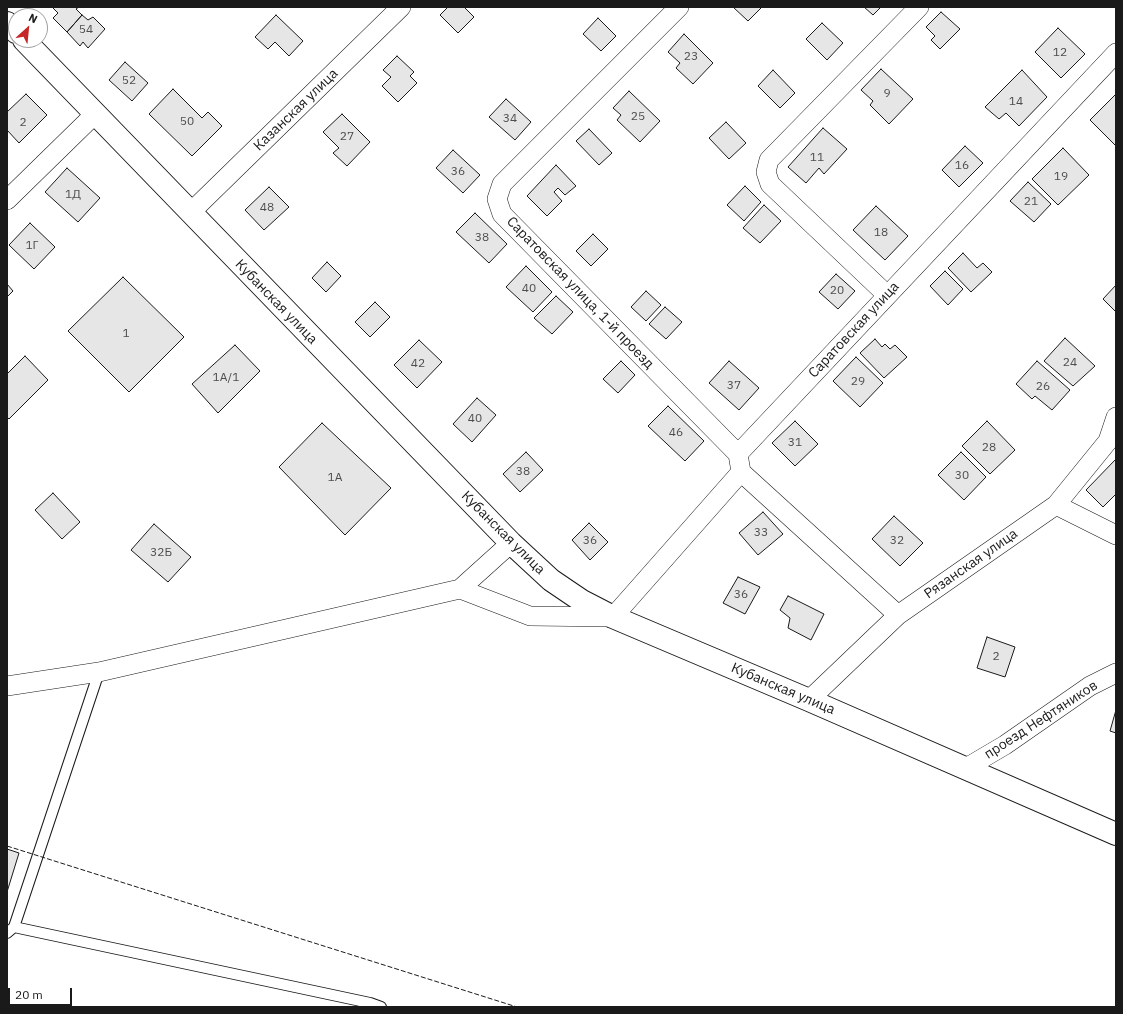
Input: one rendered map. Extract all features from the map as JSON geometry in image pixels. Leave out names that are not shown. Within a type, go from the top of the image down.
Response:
[{"type":"street","name":"Казанская улица","points":[[190,213],[401,7]]},
{"type":"street","name":"Саратовская улица, 1-й проезд","points":[[679,7],[502,184],[497,199],[502,214],[740,463],[898,615]]},
{"type":"street","points":[[887,295],[770,184],[766,172],[769,160],[919,7]]},
{"type":"street","name":"Кубанская улица","points":[[32,48],[511,543],[551,580],[582,601],[613,617],[809,700],[1116,834]]},
{"type":"street","name":"Саратовская улица","points":[[613,617],[740,463],[887,295],[1115,55]]},
{"type":"street","points":[[7,200],[94,114]]},
{"type":"street","name":"Рязанская улица","points":[[809,700],[898,615],[1056,505],[1112,441],[1116,417]]},
{"type":"street","points":[[1056,505],[1116,535]]},
{"type":"street","points":[[7,686],[99,672],[460,589],[511,543]]},
{"type":"street","points":[[460,589],[530,616],[613,617]]},
{"type":"street","name":"проезд Нефтяников","points":[[966,768],[1005,745],[1090,686],[1116,673]]},
{"type":"lane","points":[[99,672],[11,930],[381,1007]]},
{"type":"building","points":[[79,7],[76,9],[82,15],[67,32],[53,18],[58,13],[53,8]]},
{"type":"building","points":[[448,7],[464,7],[474,17],[458,33],[440,15]]},
{"type":"building","points":[[733,7],[762,7],[748,21]]},
{"type":"building","points":[[864,7],[881,7],[873,15]]},
{"type":"building","points":[[941,12],[960,29],[940,49],[931,40],[935,36],[926,27]]},
{"type":"building","points":[[82,15],[88,20],[93,17],[105,29],[88,48],[83,42],[80,46],[67,32]]},
{"type":"building","points":[[276,15],[303,41],[289,56],[275,42],[268,49],[255,37]]},
{"type":"building","points":[[598,18],[616,36],[601,51],[583,34]]},
{"type":"building","points":[[822,23],[843,43],[827,60],[806,39]]},
{"type":"building","points":[[1058,28],[1085,54],[1061,78],[1035,52]]},
{"type":"building","points":[[684,34],[713,63],[693,84],[676,68],[680,63],[668,52]]},
{"type":"building","points":[[397,56],[414,72],[410,76],[417,83],[398,102],[382,86],[391,77],[383,70]]},
{"type":"building","points":[[125,62],[148,83],[132,101],[109,80]]},
{"type":"building","points":[[881,69],[913,99],[889,124],[870,105],[873,101],[861,90]]},
{"type":"building","points":[[773,70],[795,93],[780,108],[758,86]]},
{"type":"building","points":[[1022,70],[1047,97],[1019,126],[1006,113],[999,119],[985,107]]},
{"type":"building","points":[[173,89],[202,118],[208,112],[222,126],[192,156],[149,114]]},
{"type":"building","points":[[629,91],[660,121],[640,142],[617,120],[621,115],[613,108]]},
{"type":"building","points":[[26,94],[47,115],[19,143],[7,130],[7,112]]},
{"type":"building","points":[[1116,94],[1116,146],[1090,120]]},
{"type":"building","points":[[506,99],[531,122],[515,140],[489,117]]},
{"type":"building","points":[[342,114],[370,142],[347,166],[333,153],[339,148],[323,132]]},
{"type":"building","points":[[726,122],[746,143],[729,159],[709,138]]},
{"type":"building","points":[[823,128],[847,149],[824,174],[819,168],[806,183],[788,167]]},
{"type":"building","points":[[589,129],[612,153],[599,165],[576,141]]},
{"type":"building","points":[[965,146],[983,163],[959,187],[942,170]]},
{"type":"building","points":[[1063,148],[1089,175],[1058,205],[1032,179]]},
{"type":"building","points":[[453,150],[480,175],[463,193],[436,168]]},
{"type":"building","points":[[556,165],[576,186],[565,195],[558,188],[554,192],[562,201],[547,216],[527,196]]},
{"type":"building","points":[[67,168],[100,198],[78,222],[45,192]]},
{"type":"building","points":[[1028,182],[1051,204],[1034,222],[1010,201]]},
{"type":"building","points":[[745,186],[761,202],[744,221],[727,205]]},
{"type":"building","points":[[269,187],[289,207],[264,230],[245,210]]},
{"type":"building","points":[[764,205],[781,221],[760,243],[743,228]]},
{"type":"building","points":[[876,206],[908,236],[885,260],[853,230]]},
{"type":"building","points":[[475,213],[507,244],[489,263],[456,232]]},
{"type":"building","points":[[30,223],[55,247],[34,269],[9,245]]},
{"type":"building","points":[[593,234],[608,249],[591,266],[576,251]]},
{"type":"building","points":[[963,253],[977,268],[983,263],[992,272],[971,292],[948,268]]},
{"type":"building","points":[[327,262],[341,276],[326,292],[312,278]]},
{"type":"building","points":[[526,266],[552,292],[533,312],[506,287]]},
{"type":"building","points":[[945,271],[963,289],[948,305],[930,286]]},
{"type":"building","points":[[836,274],[855,291],[838,309],[819,292]]},
{"type":"building","points":[[123,277],[184,337],[129,392],[68,331]]},
{"type":"building","points":[[7,284],[13,291],[7,297]]},
{"type":"building","points":[[1116,285],[1116,312],[1103,299]]},
{"type":"building","points":[[646,291],[661,305],[646,321],[631,307]]},
{"type":"building","points":[[556,296],[573,312],[552,334],[534,318]]},
{"type":"building","points":[[375,302],[390,317],[370,337],[355,322]]},
{"type":"building","points":[[665,307],[682,322],[666,339],[649,324]]},
{"type":"building","points":[[1065,338],[1095,366],[1073,386],[1044,361]]},
{"type":"building","points":[[875,339],[882,347],[885,344],[890,349],[895,345],[907,357],[884,378],[860,353]]},
{"type":"building","points":[[419,340],[442,362],[417,388],[394,365]]},
{"type":"building","points":[[235,345],[260,371],[218,413],[192,384]]},
{"type":"building","points":[[25,356],[48,380],[9,419],[7,417],[7,374]]},
{"type":"building","points":[[856,357],[883,383],[860,407],[833,381]]},
{"type":"building","points":[[621,361],[635,375],[618,393],[603,379]]},
{"type":"building","points":[[729,361],[759,388],[739,410],[709,383]]},
{"type":"building","points":[[1037,361],[1070,390],[1052,410],[1035,396],[1032,399],[1016,384]]},
{"type":"building","points":[[477,398],[496,415],[472,442],[453,424]]},
{"type":"building","points":[[668,406],[704,441],[685,461],[648,426]]},
{"type":"building","points":[[795,421],[818,444],[795,466],[772,443]]},
{"type":"building","points":[[987,421],[1015,450],[990,474],[962,446]]},
{"type":"building","points":[[322,423],[391,488],[345,535],[279,467]]},
{"type":"building","points":[[526,452],[543,470],[520,492],[503,474]]},
{"type":"building","points":[[961,452],[986,477],[964,500],[938,475]]},
{"type":"building","points":[[1116,459],[1116,494],[1103,507],[1086,490]]},
{"type":"building","points":[[53,493],[80,522],[62,539],[35,510]]},
{"type":"building","points":[[763,512],[783,534],[758,555],[739,533]]},
{"type":"building","points":[[894,516],[923,543],[900,566],[872,539]]},
{"type":"building","points":[[589,523],[608,542],[590,560],[572,540]]},
{"type":"building","points":[[154,524],[191,557],[168,582],[131,550]]},
{"type":"building","points":[[738,577],[760,587],[745,614],[723,603]]},
{"type":"building","points":[[788,596],[824,614],[811,640],[788,628],[790,618],[780,610]]},
{"type":"building","points":[[987,637],[1015,647],[1005,677],[977,668]]},
{"type":"building","points":[[1116,710],[1116,733],[1110,731]]},
{"type":"building","points":[[7,849],[19,853],[7,892]]},
{"type":"fence","points":[[7,846],[517,1007]]}]
